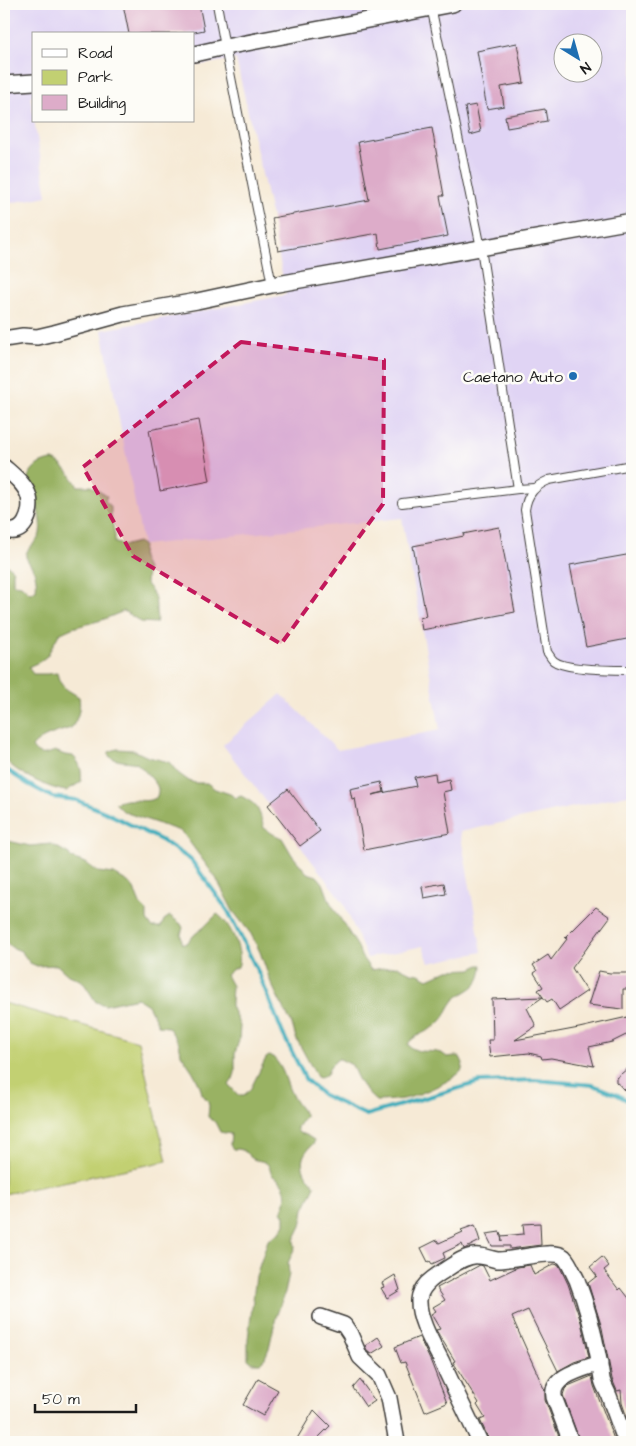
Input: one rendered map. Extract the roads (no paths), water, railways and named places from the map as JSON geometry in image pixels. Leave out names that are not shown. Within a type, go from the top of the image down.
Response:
[{"type":"street","points":[[195,54],[431,6],[453,4]]},
{"type":"street","points":[[4,84],[32,82]]},
{"type":"street","points":[[4,339],[54,334],[123,314],[632,221]]},
{"type":"street","points":[[4,467],[24,488],[29,498],[30,507],[29,516],[24,525],[16,531],[4,529]]},
{"type":"street","points":[[480,1442],[427,1331],[421,1315],[420,1294],[426,1284],[438,1274],[472,1256],[497,1260],[532,1257],[549,1253],[557,1254],[569,1263],[584,1298],[593,1330],[602,1380],[626,1442]]},
{"type":"street","points":[[321,1317],[344,1326],[350,1334],[360,1357],[380,1375],[389,1398],[397,1442]]},
{"type":"street","points":[[572,1442],[554,1397],[555,1385],[566,1377],[600,1363]]},
{"type":"lane","points":[[217,4],[272,286]]},
{"type":"lane","points":[[431,6],[481,248],[518,488]]},
{"type":"lane","points":[[632,465],[541,483],[528,495],[525,510],[547,652],[555,662],[574,667],[632,670]]},
{"type":"lane","points":[[402,503],[518,488],[534,488]]},
{"type":"waterway","points":[[4,768],[52,797],[76,800],[105,812],[163,841],[191,860],[228,911],[259,974],[283,1034],[306,1080],[323,1095],[366,1115],[480,1082],[535,1080],[593,1085],[632,1103]]},
{"type":"place","name":"Caetano Auto","points":[[573,376]]}]
